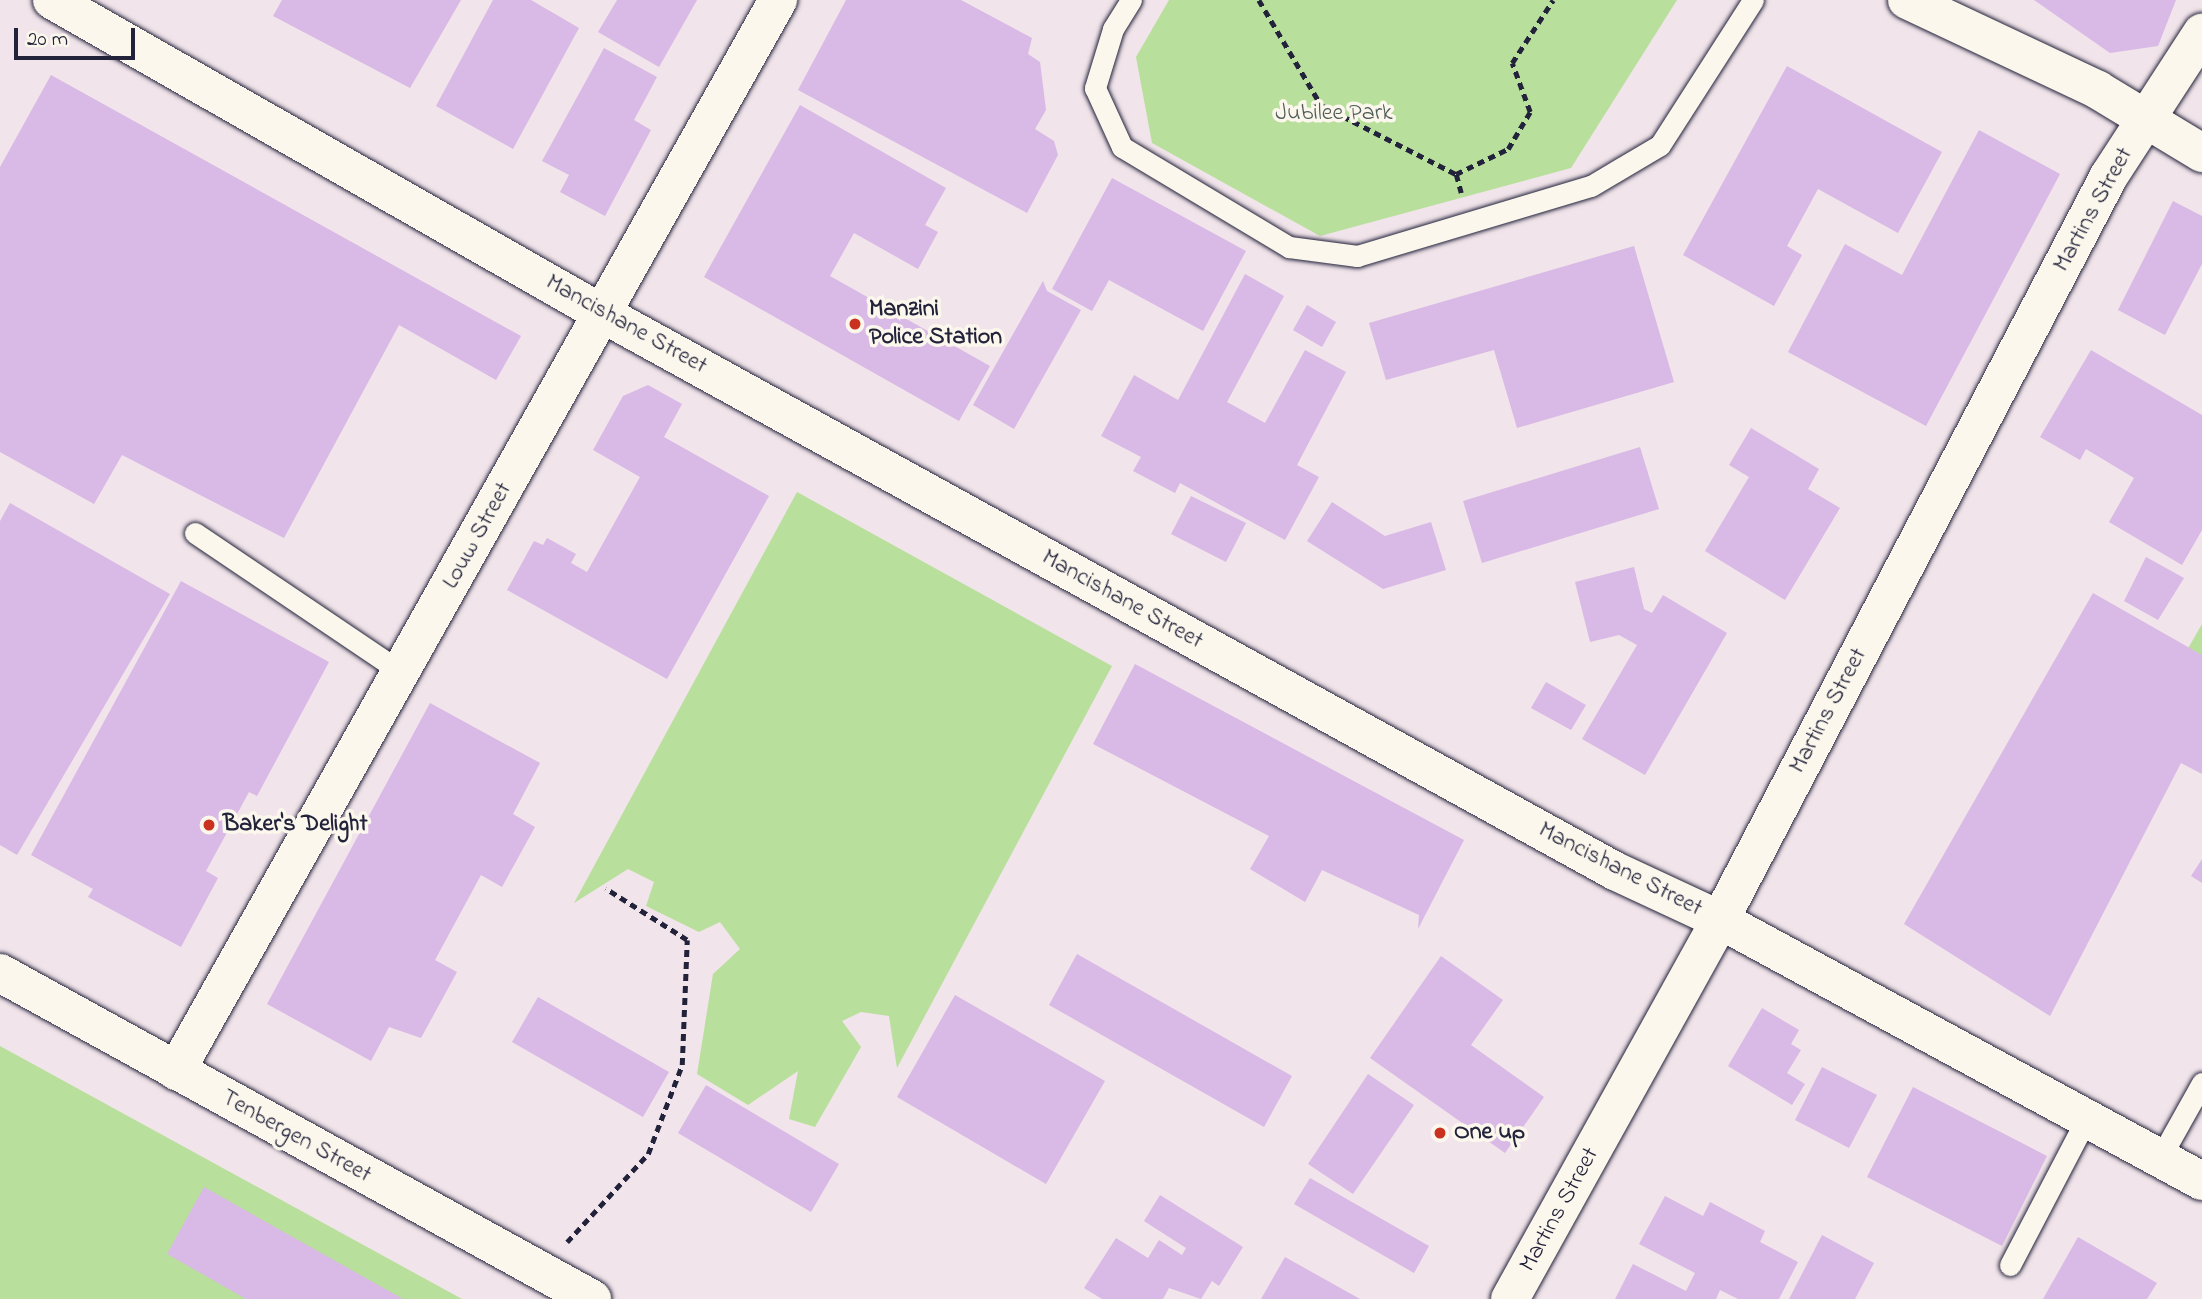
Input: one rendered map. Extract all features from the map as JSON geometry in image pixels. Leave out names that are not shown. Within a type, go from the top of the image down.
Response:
[{"type":"street","name":"Mancishane Street","points":[[52,0],[603,314],[1615,871],[1720,920],[2202,1181]]},
{"type":"street","name":"Louw Street","points":[[176,1071],[778,0]]},
{"type":"street","points":[[1907,0],[2098,90],[2146,122],[2202,153]]},
{"type":"street","name":"Martins Street","points":[[1510,1299],[1720,920],[2109,176],[2202,33]]},
{"type":"street","name":"Tenbergen Street","points":[[0,973],[592,1299]]},
{"type":"lane","points":[[1130,0],[1113,29],[1095,88],[1122,147],[1289,247],[1357,256],[1470,227],[1591,187],[1660,145],[1753,0]]},
{"type":"lane","points":[[195,533],[401,672]]},
{"type":"lane","points":[[2160,1158],[2202,1083]]},
{"type":"lane","points":[[2010,1265],[2087,1118]]},
{"type":"path","points":[[1259,0],[1321,105],[1456,174],[1470,227]]},
{"type":"path","points":[[1456,174],[1508,149],[1530,113],[1512,63],[1553,0]]},
{"type":"path","points":[[541,1271],[648,1154],[682,1065],[687,940],[606,889]]},
{"type":"green space","name":"Jubilee Park","points":[[1169,0],[1677,0],[1571,168],[1320,236],[1152,143],[1136,57]]},
{"type":"green space","points":[[797,492],[1112,666],[897,1068],[889,1016],[861,1012],[842,1021],[861,1047],[815,1127],[789,1119],[798,1071],[748,1105],[697,1074],[713,974],[740,949],[720,922],[699,932],[646,906],[654,882],[628,869],[574,903]]},
{"type":"green space","points":[[2202,624],[2202,671],[2182,659]]},
{"type":"green space","points":[[0,1046],[462,1299],[0,1299]]},
{"type":"building","points":[[282,0],[461,0],[410,88],[273,16]]},
{"type":"building","points":[[493,0],[531,0],[579,28],[513,149],[436,106]]},
{"type":"building","points":[[617,0],[697,0],[659,67],[598,32]]},
{"type":"building","points":[[846,0],[961,0],[1032,38],[1028,54],[1040,62],[1046,110],[1035,129],[1054,141],[1058,155],[1027,213],[798,90]]},
{"type":"building","points":[[2034,0],[2176,0],[2158,46],[2110,53]]},
{"type":"building","points":[[604,48],[657,77],[634,120],[651,130],[605,216],[560,192],[569,175],[542,161]]},
{"type":"building","points":[[1787,66],[1942,152],[1898,233],[1818,189],[1787,246],[1802,255],[1774,306],[1683,255]]},
{"type":"building","points":[[51,75],[521,336],[496,380],[399,325],[284,538],[122,455],[94,504],[0,452],[0,167]]},
{"type":"building","points":[[800,105],[946,188],[925,225],[938,232],[918,269],[854,233],[830,276],[990,366],[959,421],[704,277]]},
{"type":"building","points":[[1979,130],[2060,174],[1926,426],[1788,352],[1845,244],[1902,275]]},
{"type":"building","points":[[1112,178],[1246,251],[1203,331],[1109,280],[1092,311],[1052,289]]},
{"type":"building","points":[[2173,201],[2202,216],[2202,264],[2165,335],[2118,310]]},
{"type":"building","points":[[1634,246],[1674,382],[1517,428],[1494,350],[1386,380],[1369,323]]},
{"type":"building","points":[[1245,274],[1284,296],[1227,402],[1265,423],[1305,350],[1346,372],[1297,465],[1319,477],[1285,540],[1180,483],[1175,493],[1133,471],[1141,457],[1101,436],[1134,375],[1178,400]]},
{"type":"building","points":[[1043,281],[1047,291],[1081,310],[1014,429],[973,405]]},
{"type":"building","points":[[1307,305],[1336,322],[1322,347],[1293,330]]},
{"type":"building","points":[[2091,350],[2202,415],[2202,530],[2182,565],[2109,522],[2134,478],[2086,449],[2080,460],[2040,437]]},
{"type":"building","points":[[648,385],[682,404],[664,437],[769,496],[667,679],[507,590],[534,541],[543,545],[547,538],[576,554],[571,563],[587,572],[640,477],[593,450],[623,396]]},
{"type":"building","points":[[1751,428],[1819,469],[1808,489],[1840,508],[1785,600],[1705,551],[1749,477],[1729,465]]},
{"type":"building","points":[[1640,447],[1659,509],[1482,563],[1463,501]]},
{"type":"building","points":[[1191,496],[1246,523],[1226,562],[1171,534]]},
{"type":"building","points":[[1332,502],[1385,536],[1431,522],[1446,570],[1383,589],[1307,541]]},
{"type":"building","points":[[10,503],[170,594],[17,855],[0,845],[0,521]]},
{"type":"building","points":[[2146,557],[2184,578],[2158,620],[2124,601]]},
{"type":"building","points":[[1634,567],[1644,609],[1652,613],[1663,595],[1727,633],[1645,775],[1582,739],[1637,645],[1619,635],[1590,642],[1575,582]]},
{"type":"building","points":[[181,581],[329,662],[257,796],[249,792],[206,871],[218,878],[181,947],[88,897],[93,889],[31,855]]},
{"type":"building","points":[[2093,593],[2202,655],[2202,774],[2181,763],[2050,1016],[1904,924]]},
{"type":"building","points":[[1135,664],[1464,840],[1418,929],[1419,915],[1322,870],[1305,902],[1250,869],[1269,836],[1093,744]]},
{"type":"building","points":[[1546,682],[1586,705],[1571,730],[1531,708]]},
{"type":"building","points":[[430,703],[540,763],[513,814],[535,827],[502,887],[481,875],[435,960],[457,972],[421,1038],[389,1027],[371,1061],[267,1004]]},
{"type":"building","points":[[2202,859],[2202,883],[2191,876]]},
{"type":"building","points":[[1077,954],[1292,1076],[1264,1127],[1049,1005]]},
{"type":"building","points":[[1441,956],[1503,1000],[1471,1045],[1544,1097],[1505,1153],[1370,1058]]},
{"type":"building","points":[[955,995],[1105,1081],[1046,1184],[897,1097]]},
{"type":"building","points":[[538,997],[669,1072],[643,1117],[512,1042]]},
{"type":"building","points":[[1762,1008],[1799,1030],[1791,1044],[1801,1050],[1787,1073],[1805,1084],[1792,1105],[1728,1066]]},
{"type":"building","points":[[1822,1067],[1877,1095],[1849,1148],[1795,1120]]},
{"type":"building","points":[[1368,1074],[1414,1105],[1353,1194],[1308,1164]]},
{"type":"building","points":[[706,1085],[839,1164],[811,1212],[678,1133]]},
{"type":"building","points":[[1913,1087],[2047,1156],[2002,1246],[1867,1177]]},
{"type":"building","points":[[1310,1178],[1429,1246],[1414,1273],[1294,1204]]},
{"type":"building","points":[[204,1187],[403,1299],[246,1299],[167,1254]]},
{"type":"building","points":[[1160,1195],[1243,1247],[1219,1286],[1212,1281],[1201,1299],[1169,1288],[1163,1299],[1102,1299],[1084,1288],[1116,1238],[1148,1258],[1159,1240],[1182,1255],[1186,1248],[1144,1221]]},
{"type":"building","points":[[1665,1196],[1703,1216],[1710,1202],[1765,1231],[1760,1242],[1798,1262],[1779,1299],[1738,1299],[1720,1290],[1716,1299],[1615,1299],[1633,1264],[1686,1291],[1695,1273],[1639,1244]]},
{"type":"building","points":[[1822,1235],[1874,1263],[1855,1299],[1789,1299]]},
{"type":"building","points":[[2078,1237],[2157,1283],[2147,1299],[2043,1299]]},
{"type":"building","points":[[1285,1257],[1360,1299],[1261,1299]]},
{"type":"place","name":"Manzini Police Station","points":[[855,324]]},
{"type":"place","name":"Baker's Delight","points":[[209,825]]},
{"type":"place","name":"One up","points":[[1440,1133]]}]
